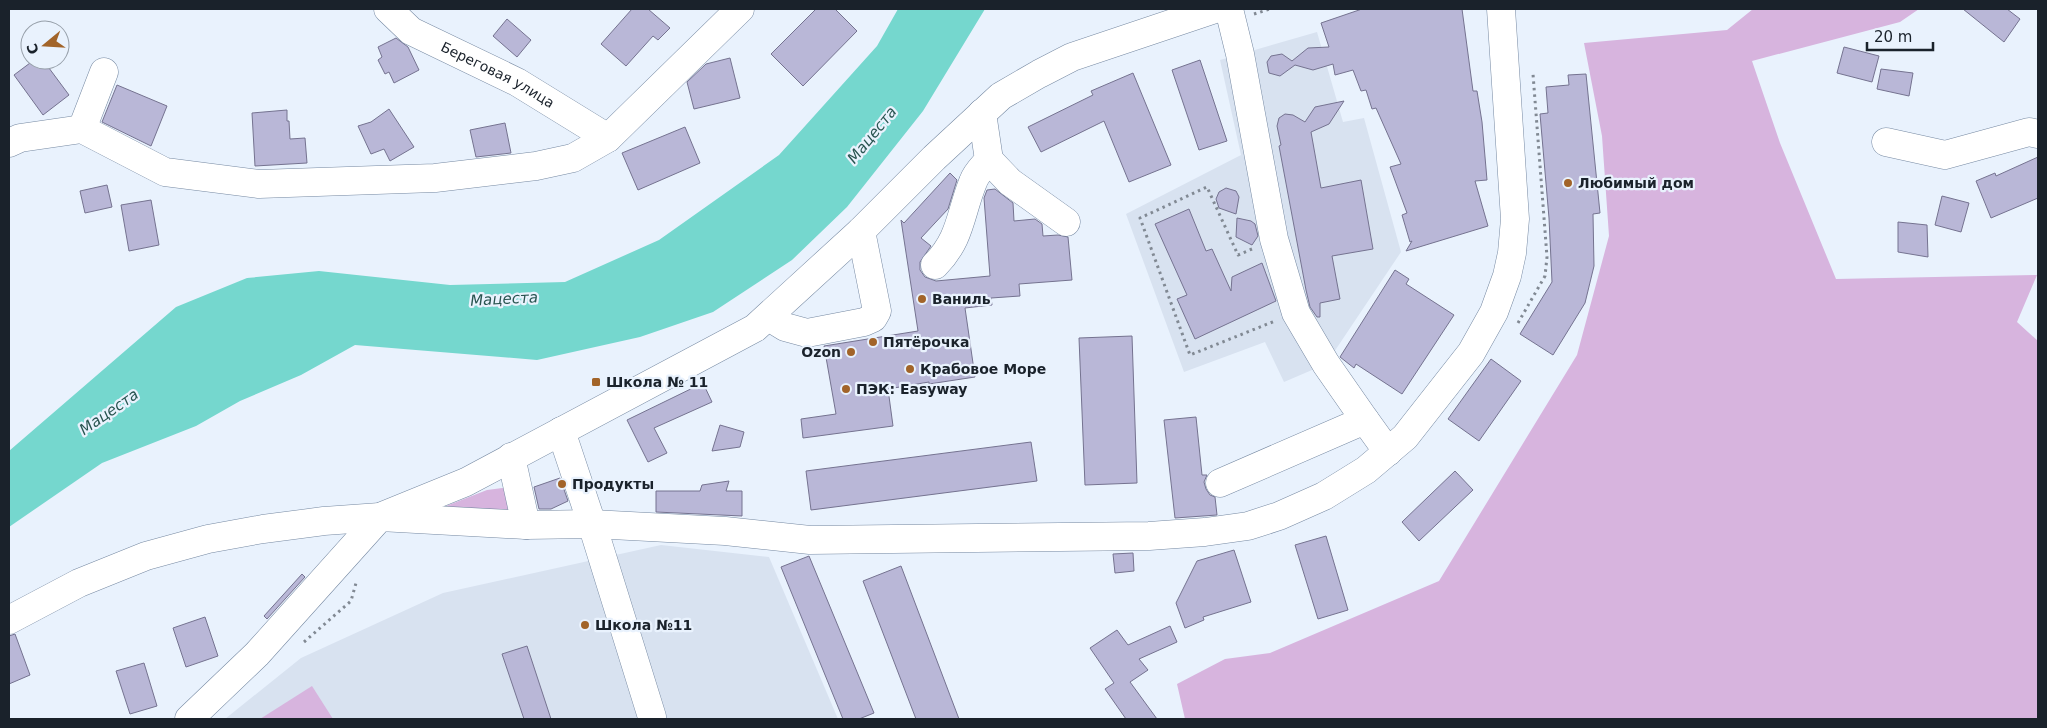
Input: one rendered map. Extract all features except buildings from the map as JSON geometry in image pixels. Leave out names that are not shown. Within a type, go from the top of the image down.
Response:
[{"type":"street","name":"Береговая улица","points":[[388,9],[411,31],[518,82],[608,138]]},
{"type":"street","points":[[9,143],[20,138],[82,129],[165,172],[259,184],[435,178],[536,166],[573,158],[608,138],[740,9]]},
{"type":"street","points":[[189,719],[257,654],[380,517],[466,482],[510,457],[721,348],[755,328],[861,231],[982,112],[1001,96],[1072,57],[1215,9]]},
{"type":"street","points":[[1229,9],[1240,54],[1274,239],[1296,313],[1326,364],[1388,452]]},
{"type":"street","points":[[9,620],[79,583],[146,556],[208,539],[324,521],[380,517],[526,525],[592,524],[724,531],[810,540],[1148,536],[1205,532],[1248,526],[1279,516],[1324,496],[1366,470],[1406,437],[1472,353],[1494,312],[1507,276],[1512,253],[1515,219],[1501,9]]},
{"type":"street","points":[[82,129],[104,72]]},
{"type":"street","points":[[982,112],[989,160],[1010,182],[1066,222]]},
{"type":"street","points":[[1886,142],[1945,155],[2029,132],[2038,134]]},
{"type":"street","points":[[935,265],[944,256],[958,233],[973,180],[989,160]]},
{"type":"street","points":[[769,317],[785,327],[807,333],[864,322],[873,318],[877,311],[861,231]]},
{"type":"street","points":[[1220,483],[1365,420]]},
{"type":"street","points":[[561,431],[652,717]]},
{"type":"street","points":[[510,457],[526,525]]},
{"type":"path","points":[[1274,239],[1238,255],[1207,187],[1140,218],[1190,354],[1296,313]]},
{"type":"shaded area","points":[[1753,9],[1919,9],[1900,22],[1752,61],[1780,143],[1836,279],[2037,275],[2017,322],[2038,341],[2038,719],[1185,719],[1177,684],[1225,659],[1270,653],[1439,581],[1577,355],[1609,236],[1602,136],[1584,43],[1727,30]]},
{"type":"shaded area","points":[[1317,32],[1343,122],[1364,118],[1401,252],[1326,364],[1284,382],[1265,342],[1184,372],[1126,214],[1241,155],[1220,60]]},
{"type":"shaded area","points":[[510,487],[513,513],[441,508],[487,490]]},
{"type":"shaded area","name":"Школа №11","points":[[661,545],[769,557],[838,719],[225,719],[301,658],[443,593]]},
{"type":"shaded area","points":[[312,686],[333,719],[260,719]]},
{"type":"water","name":"Мацеста","points":[[898,9],[985,9],[923,111],[847,207],[792,260],[713,312],[640,337],[537,360],[355,345],[301,375],[240,401],[196,426],[102,463],[9,527],[9,451],[176,307],[247,278],[319,271],[450,285],[565,282],[659,240],[779,155],[877,46]]},
{"type":"place","name":"Любимый дом","points":[[1568,183]]},
{"type":"place","name":"Ваниль","points":[[922,299]]},
{"type":"place","name":"Пятёрочка","points":[[873,342]]},
{"type":"place","name":"Ozon","points":[[851,352]]},
{"type":"place","name":"Крабовое Море","points":[[910,369]]},
{"type":"place","name":"Школа № 11","points":[[596,382]]},
{"type":"place","name":"ПЭК: Easyway","points":[[846,389]]},
{"type":"place","name":"Продукты","points":[[562,484]]},
{"type":"place","name":"Школа №11","points":[[585,625]]}]
